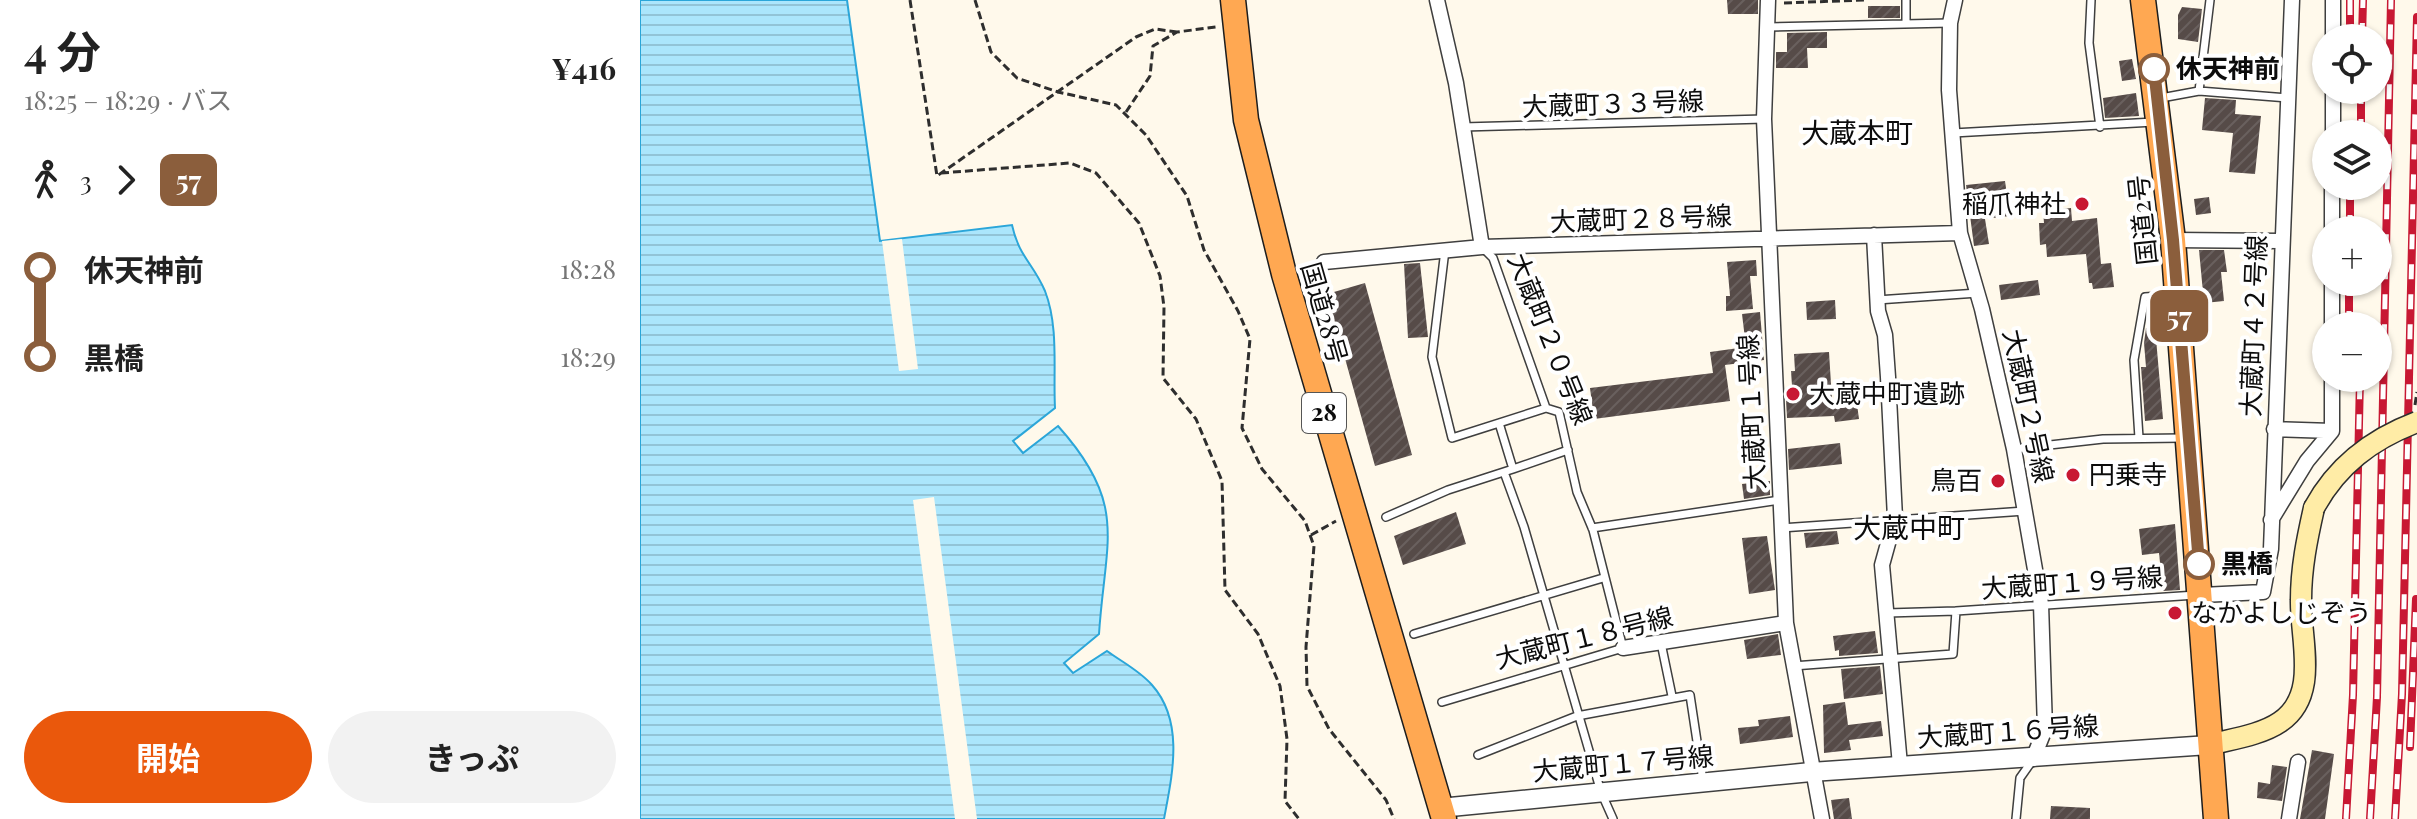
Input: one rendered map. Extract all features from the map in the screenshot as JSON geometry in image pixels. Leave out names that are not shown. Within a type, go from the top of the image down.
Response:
[{"type":"highway","name":"国道2号","points":[[2143,0],[2159,110],[2178,295],[2216,819]]},
{"type":"highway","name":"国道28号","points":[[1234,12],[1246,120],[1269,214],[1442,814]]},
{"type":"main road","points":[[2209,745],[2279,723],[2302,693],[2305,671],[2300,602],[2303,555],[2314,508],[2341,468],[2416,414]]},
{"type":"street","name":"大蔵町２０号線","points":[[1437,0],[1463,127],[1482,247]]},
{"type":"street","name":"大蔵町４２号線","points":[[2202,595],[2263,592],[2271,549],[2280,241],[2292,0]]},
{"type":"street","points":[[2333,0],[2333,24]]},
{"type":"street","name":"大蔵町１号線","points":[[1768,2],[1764,119],[1767,239],[1786,623],[1822,819]]},
{"type":"street","name":"大蔵町２号線","points":[[1956,2],[1950,23],[1960,233],[1978,293],[2014,449],[2041,604],[2045,729],[2033,759]]},
{"type":"street","name":"大蔵町２８号線","points":[[1324,262],[1482,247],[1960,233]]},
{"type":"street","points":[[1874,235],[1877,300],[1886,349],[1895,518],[1882,565],[1900,765]]},
{"type":"street","points":[[2173,240],[2280,241]]},
{"type":"street","points":[[2271,520],[2307,461],[2332,431],[2332,392]]},
{"type":"street","points":[[2274,429],[2332,431]]},
{"type":"street","name":"大蔵町１８号線","points":[[1623,648],[1786,623]]},
{"type":"street","name":"大蔵町１６号線","points":[[1811,772],[2209,745]]},
{"type":"street","points":[[2289,819],[2298,762]]},
{"type":"street","name":"大蔵町１７号線","points":[[1442,814],[1601,792],[1811,772]]},
{"type":"lane","points":[[1906,0],[1906,24]]},
{"type":"lane","points":[[2091,0],[2089,43],[2100,127]]},
{"type":"lane","points":[[2199,91],[2210,0]]},
{"type":"lane","points":[[1767,27],[1950,23]]},
{"type":"lane","points":[[1953,133],[2100,127],[2159,110],[2199,91],[2288,98]]},
{"type":"lane","name":"大蔵町３３号線","points":[[1463,127],[1764,119]]},
{"type":"lane","name":"大蔵町２０号線","points":[[1482,247],[1493,258],[1546,408],[1559,412],[1577,492],[1592,528],[1623,648]]},
{"type":"lane","points":[[1445,250],[1432,357],[1452,438],[1546,408]]},
{"type":"lane","points":[[1877,300],[1978,293]]},
{"type":"lane","points":[[2139,438],[2134,360],[2145,297],[2178,295]]},
{"type":"lane","points":[[1499,423],[1513,469]]},
{"type":"lane","points":[[2014,449],[2103,439],[2189,438]]},
{"type":"lane","points":[[1386,517],[1448,490],[1568,450]]},
{"type":"lane","points":[[1504,472],[1577,716],[1601,792],[1613,819]]},
{"type":"lane","points":[[1592,528],[1780,500]]},
{"type":"lane","points":[[1781,528],[2025,511]]},
{"type":"lane","points":[[1414,634],[1603,578]]},
{"type":"lane","name":"大蔵町１９号線","points":[[1793,666],[1953,654],[1956,611],[2202,595]]},
{"type":"lane","points":[[1887,613],[1956,611]]},
{"type":"lane","points":[[1661,641],[1672,696]]},
{"type":"lane","name":"大蔵町１８号線","points":[[1442,702],[1623,648]]},
{"type":"lane","points":[[1478,755],[1577,716],[1690,695],[1704,784]]},
{"type":"lane","name":"大蔵町２号線","points":[[2016,819],[2020,778],[2033,759]]},
{"type":"path","points":[[910,0],[937,176],[1136,37],[1155,29],[1177,32]]},
{"type":"path","points":[[975,0],[991,52],[1017,78],[1058,92],[1116,105],[1146,135],[1187,196],[1204,250],[1250,339],[1242,428],[1262,469],[1305,521],[1311,535],[1315,573],[1306,647],[1307,686],[1329,729],[1386,800],[1394,819]]},
{"type":"path","points":[[1768,2],[1864,0]]},
{"type":"path","points":[[1125,114],[1150,76],[1153,46],[1177,32],[1234,12]]},
{"type":"path","points":[[941,173],[1070,163],[1096,173],[1139,223],[1160,276],[1164,307],[1163,378],[1196,419],[1222,481],[1225,590],[1258,634],[1280,686],[1287,739],[1285,801],[1299,819]]},
{"type":"path","points":[[2416,414],[2417,392]]},
{"type":"path","points":[[1311,535],[1353,511]]},
{"type":"water","points":[[640,0],[847,0],[880,241],[1012,225],[1018,245],[1040,281],[1049,305],[1054,334],[1055,408],[1013,441],[1023,453],[1058,426],[1095,479],[1104,502],[1107,524],[1099,634],[1064,663],[1073,673],[1107,651],[1142,675],[1162,700],[1169,716],[1173,750],[1164,819],[640,819]]},
{"type":"pier","points":[[902,239],[918,369],[899,371],[882,241]]},
{"type":"pier","points":[[934,497],[977,819],[955,819],[913,500]]},
{"type":"building","points":[[1727,0],[1758,0],[1758,14],[1728,14]]},
{"type":"building","points":[[1868,6],[1900,6],[1900,18],[1868,18]]},
{"type":"building","points":[[2182,7],[2202,9],[2198,42],[2178,39],[2178,15]]},
{"type":"building","points":[[1827,32],[1827,48],[1807,48],[1808,68],[1776,68],[1776,52],[1787,52],[1787,33]]},
{"type":"building","points":[[2132,59],[2136,79],[2122,81],[2119,61]]},
{"type":"building","points":[[2136,93],[2139,116],[2105,118],[2103,98]]},
{"type":"building","points":[[2205,98],[2236,100],[2235,114],[2261,116],[2255,174],[2229,172],[2233,133],[2202,130]]},
{"type":"building","points":[[2005,181],[2010,216],[1985,219],[1989,244],[1974,246],[1966,185]]},
{"type":"building","points":[[2209,197],[2211,213],[2196,215],[2194,199]]},
{"type":"building","points":[[2071,208],[2072,221],[2097,218],[2101,264],[2111,263],[2114,287],[2093,289],[2092,283],[2089,283],[2086,254],[2047,257],[2046,244],[2040,245],[2039,223],[2044,223],[2043,211]]},
{"type":"building","points":[[2199,250],[2224,250],[2227,272],[2221,272],[2224,301],[2204,303]]},
{"type":"building","points":[[1756,260],[1757,276],[1750,276],[1753,309],[1726,311],[1726,296],[1730,296],[1727,262]]},
{"type":"building","points":[[1420,263],[1428,337],[1408,338],[1404,264]]},
{"type":"building","points":[[2038,280],[2040,295],[2001,300],[1999,285]]},
{"type":"building","points":[[1365,283],[1412,455],[1375,466],[1327,294]]},
{"type":"building","points":[[1835,300],[1836,319],[1807,320],[1806,302]]},
{"type":"building","points":[[1760,312],[1764,360],[1725,365],[1730,401],[1594,419],[1590,388],[1713,373],[1710,352],[1746,347],[1742,314]]},
{"type":"building","points":[[2155,327],[2163,419],[2145,421],[2141,367],[2146,367],[2146,328]]},
{"type":"building","points":[[1829,352],[1832,400],[1856,397],[1859,419],[1835,422],[1834,416],[1787,418],[1786,400],[1793,400],[1791,371],[1795,371],[1794,354]]},
{"type":"building","points":[[1840,443],[1842,464],[1789,470],[1788,449]]},
{"type":"building","points":[[1770,481],[1770,495],[1744,499],[1742,484]]},
{"type":"building","points":[[1456,512],[1466,544],[1403,565],[1394,536]]},
{"type":"building","points":[[2175,524],[2180,590],[2163,591],[2159,553],[2142,555],[2139,529]]},
{"type":"building","points":[[1837,531],[1839,544],[1806,548],[1804,533]]},
{"type":"building","points":[[1767,536],[1775,590],[1749,594],[1742,538]]},
{"type":"building","points":[[1875,631],[1878,653],[1839,656],[1839,650],[1835,651],[1833,636]]},
{"type":"building","points":[[1778,634],[1781,655],[1747,659],[1744,640]]},
{"type":"building","points":[[1880,666],[1883,694],[1844,699],[1841,669]]},
{"type":"building","points":[[1845,702],[1848,725],[1881,721],[1883,736],[1849,740],[1851,750],[1824,753],[1823,705]]},
{"type":"building","points":[[1790,716],[1793,737],[1740,744],[1738,728],[1759,726],[1758,720]]},
{"type":"building","points":[[2312,750],[2334,754],[2325,819],[2300,819]]},
{"type":"building","points":[[2272,765],[2287,767],[2282,801],[2257,798],[2258,782],[2270,784]]},
{"type":"building","points":[[1849,798],[1852,819],[1834,819],[1831,800]]},
{"type":"building","points":[[2051,806],[2090,808],[2090,819],[2050,819]]},
{"type":"railway","points":[[2350,0],[2350,24]]},
{"type":"railway","points":[[2362,24],[2363,0]]},
{"type":"railway","points":[[2370,819],[2377,697],[2391,0]]},
{"type":"railway","points":[[2395,819],[2402,694],[2417,17]]},
{"type":"railway","points":[[2361,104],[2361,120]]},
{"type":"railway","points":[[2350,200],[2350,216]]},
{"type":"railway","points":[[2349,296],[2349,312]]},
{"type":"railway","points":[[2346,819],[2353,695],[2360,392]]},
{"type":"railway","points":[[2410,747],[2416,599]]},
{"type":"bus line","name":"57","points":[[2154,69],[2173,240],[2199,564]]},
{"type":"place","name":"休天神前","points":[[2154,69]]},
{"type":"place","name":"稲爪神社","points":[[2082,204]]},
{"type":"place","name":"大蔵中町遺跡","points":[[1793,394]]},
{"type":"place","name":"円乗寺","points":[[2073,475]]},
{"type":"place","name":"鳥百","points":[[1998,481]]},
{"type":"place","name":"黒橋","points":[[2199,564]]},
{"type":"place","name":"なかよしじぞう","points":[[2175,613]]},
{"type":"district","name":"大蔵本町","points":[[1857,133]]},
{"type":"district","name":"大蔵中町","points":[[1909,528]]}]
